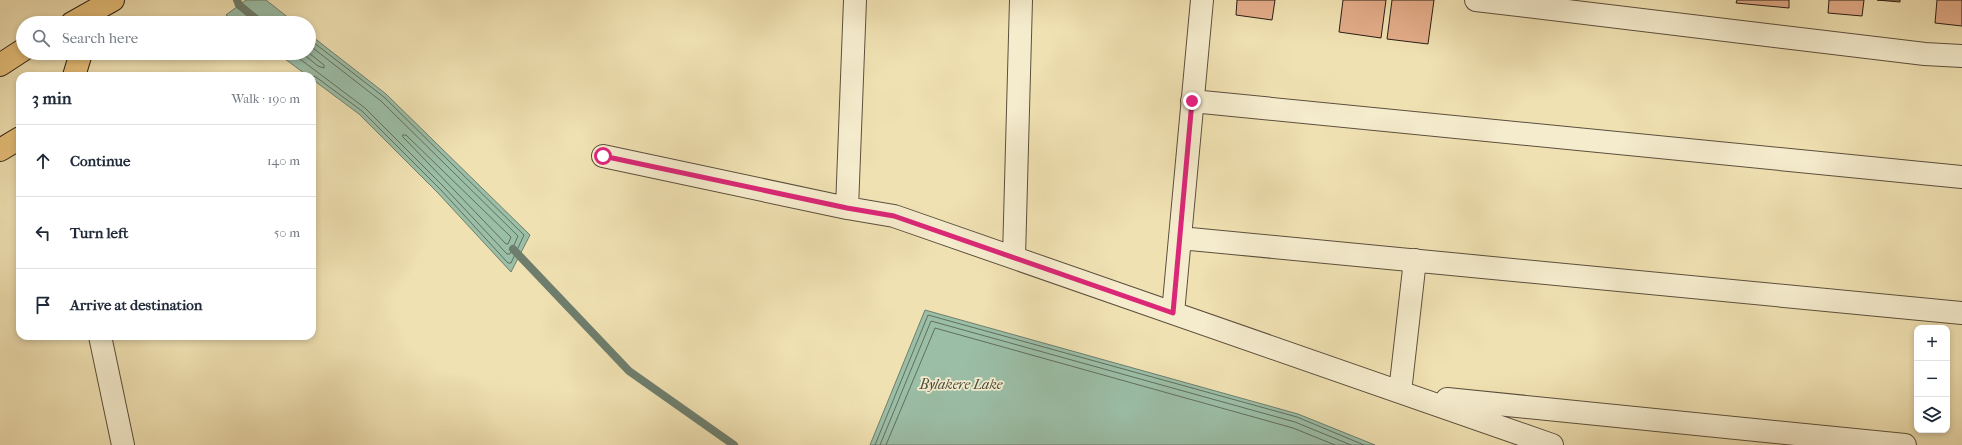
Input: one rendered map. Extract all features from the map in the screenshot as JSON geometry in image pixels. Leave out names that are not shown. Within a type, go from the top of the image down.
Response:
[{"type":"main road","points":[[88,16],[100,11]]},
{"type":"main road","points":[[0,65],[16,55]]},
{"type":"main road","points":[[75,72],[79,60]]},
{"type":"main road","points":[[0,150],[16,140]]},
{"type":"street","points":[[847,208],[855,0]]},
{"type":"street","points":[[1014,257],[1021,0]]},
{"type":"street","points":[[1173,313],[1202,0]]},
{"type":"street","points":[[1476,0],[1925,54],[1962,56]]},
{"type":"street","points":[[1192,101],[1962,177]]},
{"type":"street","points":[[603,156],[847,208],[894,216],[1552,445]]},
{"type":"street","points":[[1180,238],[1962,313]]},
{"type":"street","points":[[1406,394],[1415,260]]},
{"type":"street","points":[[101,340],[123,445]]},
{"type":"street","points":[[1406,394],[1905,445]]},
{"type":"water","points":[[246,0],[266,0],[286,16],[227,16],[226,15]]},
{"type":"water","points":[[316,39],[386,94],[530,235],[511,272],[438,193],[359,114],[316,82],[316,72],[303,72],[286,60],[316,60]]},
{"type":"water","name":"Bylakere Lake","points":[[925,310],[1298,414],[1375,445],[870,445]]},
{"type":"building","points":[[1237,0],[1275,0],[1272,20],[1236,15]]},
{"type":"building","points":[[1343,0],[1386,0],[1381,38],[1339,32]]},
{"type":"building","points":[[1392,0],[1434,0],[1428,44],[1387,39]]},
{"type":"building","points":[[1737,0],[1789,0],[1789,8],[1736,3]]},
{"type":"building","points":[[1829,0],[1864,0],[1862,16],[1828,13]]},
{"type":"building","points":[[1877,0],[1900,0],[1900,2]]},
{"type":"building","points":[[1937,0],[1962,0],[1962,26],[1935,23]]},
{"type":"waterway","points":[[237,0],[239,5],[252,16]]},
{"type":"waterway","points":[[513,249],[629,371],[734,445]]},
{"type":"route","points":[[603,156],[847,208],[894,216],[1173,313],[1192,101]]}]
